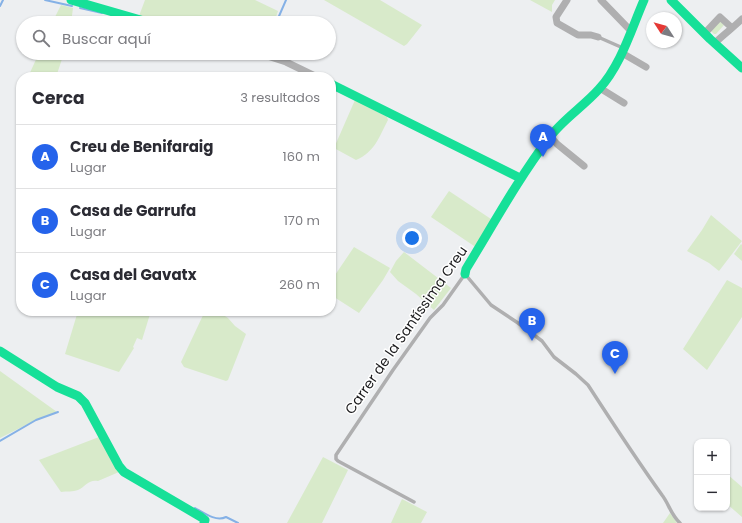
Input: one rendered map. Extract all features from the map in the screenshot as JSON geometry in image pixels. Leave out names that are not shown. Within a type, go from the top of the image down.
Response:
[{"type":"street","points":[[71,0],[127,16]]},
{"type":"street","points":[[567,0],[556,17],[558,24],[578,35],[591,35],[598,37]]},
{"type":"street","points":[[600,0],[632,30]]},
{"type":"street","name":"Carrer de la Santíssima Creu","points":[[465,274],[466,269],[496,221],[520,178],[550,136],[600,88],[610,75],[623,50],[644,0]]},
{"type":"street","points":[[671,0],[742,68]]},
{"type":"street","points":[[705,32],[720,17],[732,28]]},
{"type":"street","points":[[715,43],[742,19]]},
{"type":"street","points":[[623,50],[646,67]]},
{"type":"street","points":[[280,60],[307,72]]},
{"type":"street","points":[[336,87],[520,178]]},
{"type":"street","points":[[603,90],[624,103]]},
{"type":"street","points":[[550,136],[557,144],[584,166]]},
{"type":"street","points":[[0,351],[57,387],[78,396],[85,403],[119,466],[124,472],[201,517],[205,520],[204,523]]},
{"type":"lane","points":[[598,37],[623,50]]},
{"type":"lane","points":[[465,274],[490,306],[518,323],[542,342],[554,357],[588,385],[650,479],[663,496],[673,516],[680,523]]},
{"type":"lane","name":"Carrer de la Santíssima Creu","points":[[414,502],[338,461],[336,459],[336,455],[430,318],[443,305],[465,274]]},
{"type":"green space","points":[[145,0],[255,0],[278,11],[276,16],[139,16]]},
{"type":"green space","points":[[324,0],[380,0],[422,25],[404,46]]},
{"type":"green space","points":[[530,0],[555,0],[552,5],[552,12]]},
{"type":"green space","points":[[61,5],[73,8],[72,16],[56,16]]},
{"type":"green space","points":[[719,20],[724,25],[716,34],[714,34],[710,30]]},
{"type":"green space","points":[[36,60],[62,60],[58,72],[30,72]]},
{"type":"green space","points":[[355,100],[387,117],[388,120],[376,143],[368,153],[362,157],[356,160],[336,149],[336,143]]},
{"type":"green space","points":[[449,191],[494,221],[477,248],[431,217]]},
{"type":"green space","points":[[711,215],[742,241],[719,271],[709,263],[687,251]]},
{"type":"green space","points":[[741,244],[742,245],[742,261],[734,254]]},
{"type":"green space","points":[[354,247],[390,268],[359,313],[336,298],[336,274]]},
{"type":"green space","points":[[404,252],[451,288],[434,310],[398,281],[390,272],[396,261]]},
{"type":"green space","points":[[727,280],[742,288],[742,317],[707,370],[683,349]]},
{"type":"green space","points":[[76,316],[149,316],[142,340],[137,338],[133,347],[134,348],[119,372],[65,354]]},
{"type":"green space","points":[[203,316],[225,316],[246,334],[228,380],[226,381],[184,367],[181,362]]},
{"type":"green space","points":[[0,371],[57,412],[36,420],[0,438]]},
{"type":"green space","points":[[99,437],[119,472],[98,481],[92,481],[78,490],[61,492],[39,460]]},
{"type":"green space","points":[[323,457],[348,470],[322,523],[287,523]]},
{"type":"green space","points":[[730,477],[742,487],[742,517],[730,507]]},
{"type":"green space","points":[[402,499],[427,512],[421,523],[391,523]]},
{"type":"green space","points":[[670,513],[677,523],[663,523]]},
{"type":"waterway","points":[[0,6],[3,0]]},
{"type":"waterway","points":[[45,0],[72,6]]},
{"type":"waterway","points":[[279,16],[286,0]]},
{"type":"waterway","points":[[80,8],[102,13]]},
{"type":"waterway","points":[[0,441],[36,420],[58,412]]},
{"type":"waterway","points":[[195,508],[214,518],[226,517],[238,523]]},
{"type":"traffic: fast","points":[[71,0],[127,16]]},
{"type":"traffic: fast","points":[[465,274],[466,269],[516,186],[554,131],[587,101],[607,80],[625,47],[644,0]]},
{"type":"traffic: fast","points":[[671,0],[742,68]]},
{"type":"traffic: fast","points":[[336,87],[520,178]]},
{"type":"traffic: fast","points":[[0,351],[57,387],[78,396],[85,403],[119,466],[124,472],[201,517],[205,520],[204,523]]},
{"type":"place","name":"Creu de Benifaraig","points":[[543,157]]},
{"type":"place","name":"Casa de Garrufa","points":[[532,341]]},
{"type":"place","name":"Casa del Gavatx","points":[[615,374]]}]
